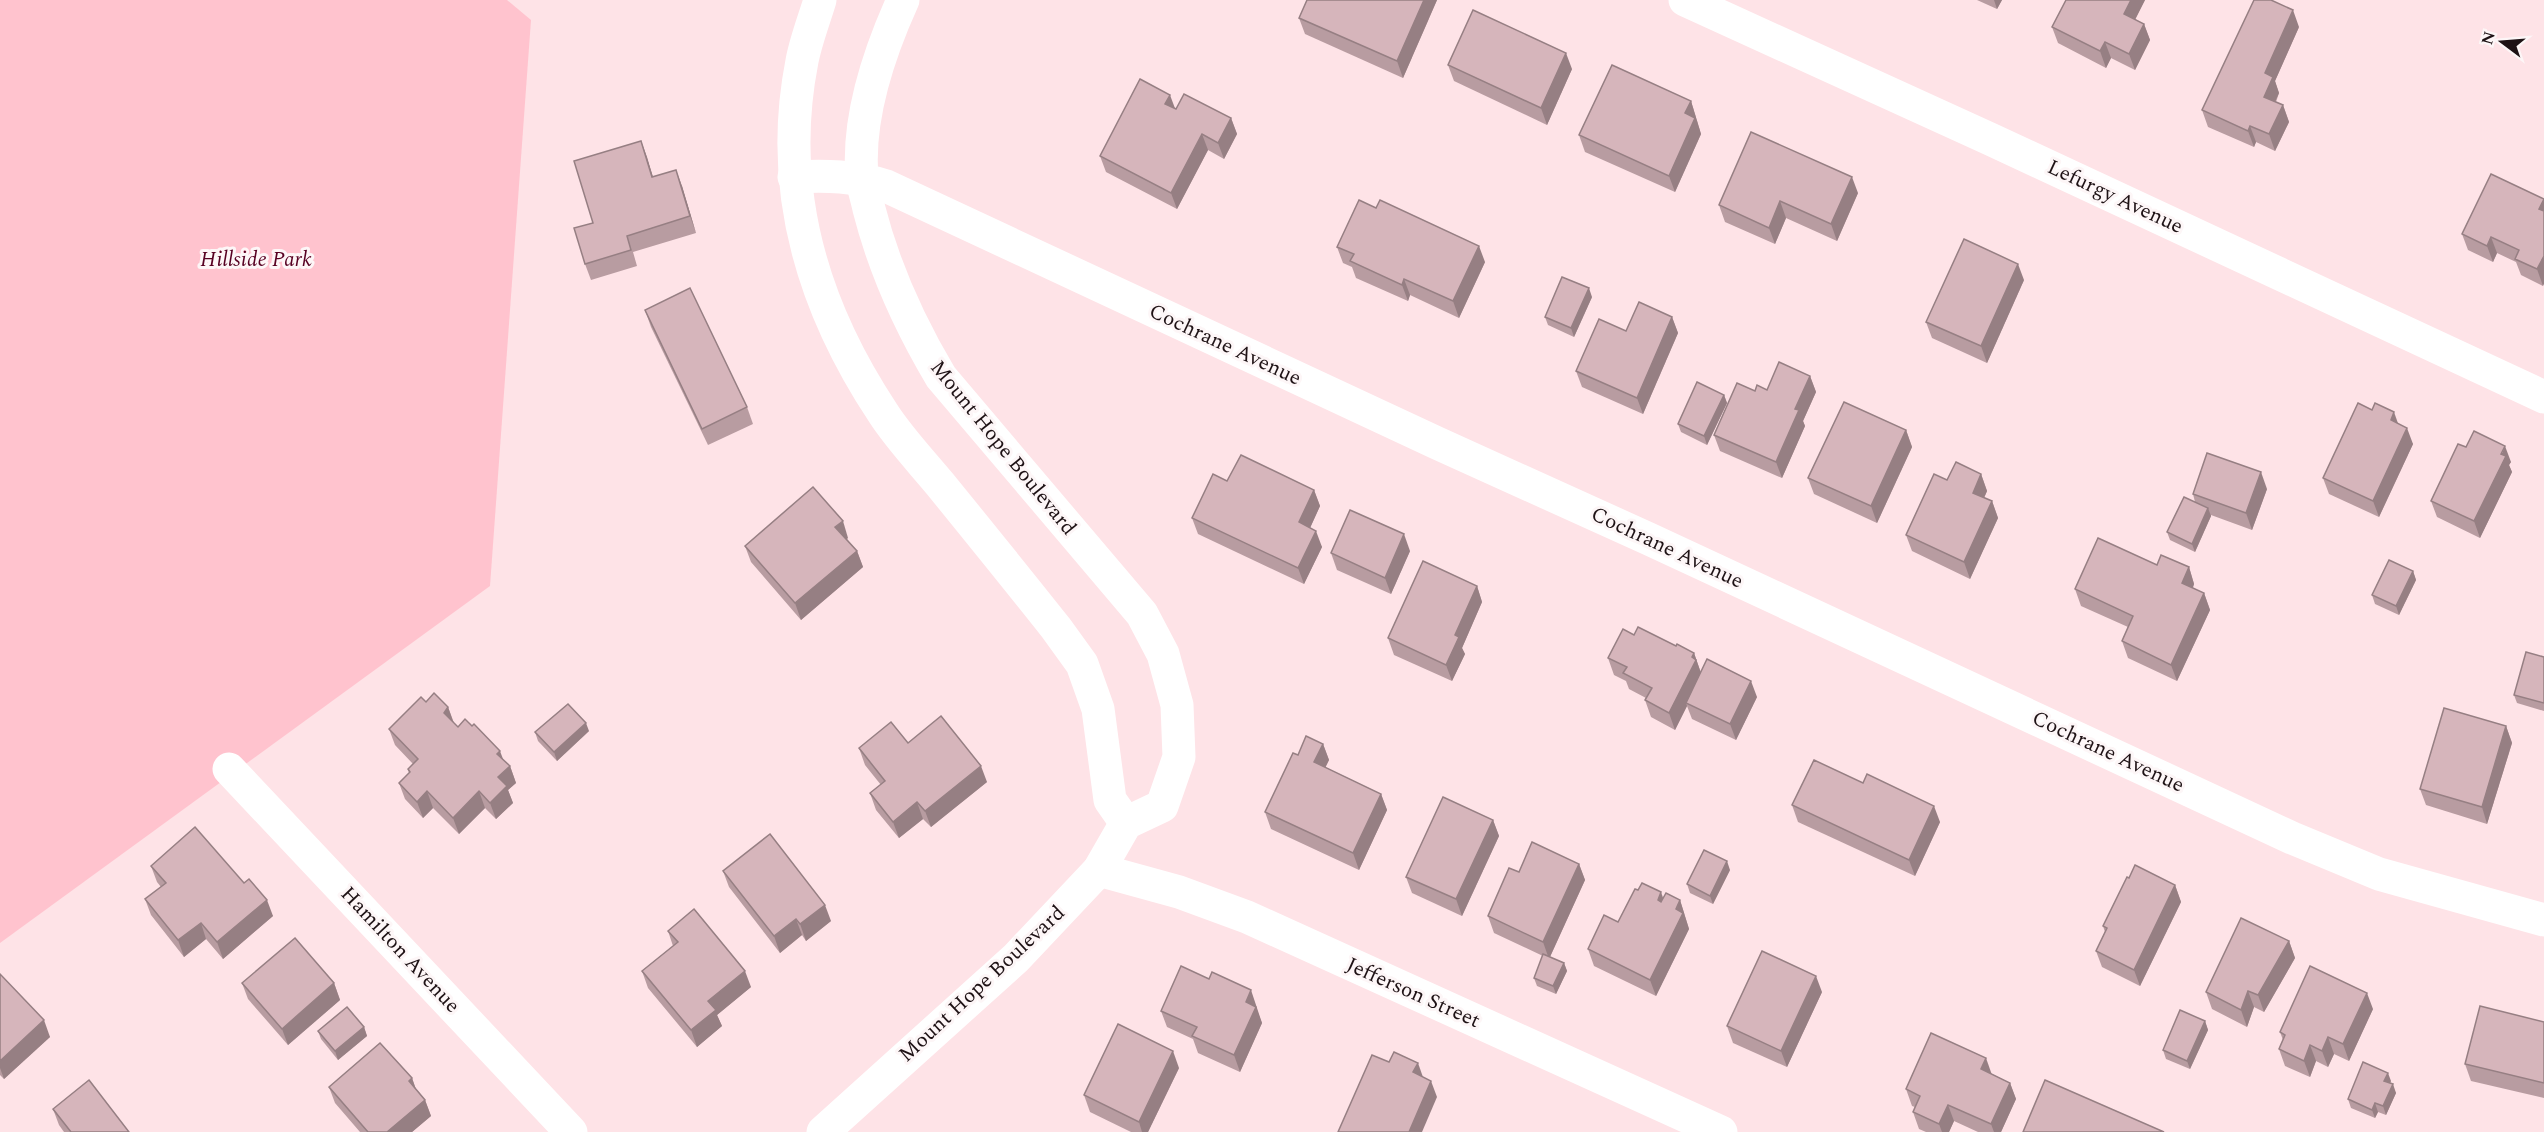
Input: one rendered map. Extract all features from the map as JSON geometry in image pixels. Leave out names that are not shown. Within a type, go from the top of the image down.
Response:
[{"type":"street","points":[[820,0],[802,59],[795,110],[794,177],[807,250],[821,296],[884,415],[1056,628],[1082,664],[1098,709],[1110,800],[1126,823]]},
{"type":"street","name":"Mount Hope Boulevard","points":[[823,1132],[1016,958],[1099,870],[1126,823],[1162,806],[1179,757],[1177,705],[1163,654],[1142,614],[941,377],[920,341],[878,244],[862,178],[864,125],[875,71],[903,0]]},
{"type":"street","name":"Lefurgy Avenue","points":[[1685,0],[2001,144],[2544,397]]},
{"type":"street","name":"Cochrane Avenue","points":[[794,177],[825,175],[862,178],[886,186],[2292,838],[2379,874],[2544,920]]},
{"type":"street","name":"Hamilton Avenue","points":[[229,769],[571,1132]]},
{"type":"street","name":"Jefferson Street","points":[[1099,870],[1179,892],[1247,917],[1721,1132]]},
{"type":"green space","name":"Hillside Park","points":[[0,0],[507,0],[531,20],[490,586],[0,943]]},
{"type":"building","points":[[1307,0],[1424,0],[1397,61],[1299,18]]},
{"type":"building","points":[[2066,0],[2131,0],[2124,14],[2144,24],[2129,54],[2105,42],[2100,51],[2052,27]]},
{"type":"building","points":[[2254,0],[2271,0],[2293,10],[2265,73],[2273,77],[2264,97],[2283,105],[2269,134],[2250,126],[2248,131],[2202,110]]},
{"type":"building","points":[[1473,10],[1566,53],[1541,108],[1448,65]]},
{"type":"building","points":[[1612,65],[1691,101],[1685,113],[1695,118],[1669,176],[1579,135]]},
{"type":"building","points":[[1140,79],[1170,95],[1165,104],[1176,109],[1184,94],[1231,118],[1218,143],[1202,134],[1171,193],[1100,156]]},
{"type":"building","points":[[1751,132],[1852,177],[1831,224],[1780,201],[1769,228],[1719,205]]},
{"type":"building","points":[[641,141],[652,177],[676,170],[690,216],[627,236],[631,250],[585,264],[574,228],[593,223],[574,161]]},
{"type":"building","points":[[2491,174],[2544,199],[2539,209],[2544,211],[2544,256],[2537,269],[2515,259],[2519,250],[2491,237],[2487,246],[2462,234]]},
{"type":"building","points":[[1359,200],[1376,208],[1380,200],[1479,246],[1453,301],[1404,279],[1402,285],[1350,261],[1354,254],[1337,247]]},
{"type":"building","points":[[1964,239],[2018,264],[1981,346],[1926,322]]},
{"type":"building","points":[[1562,277],[1589,288],[1571,328],[1545,317]]},
{"type":"building","points":[[690,288],[747,407],[702,429],[645,310]]},
{"type":"building","points":[[1639,302],[1672,317],[1637,398],[1576,371],[1599,319],[1626,331]]},
{"type":"building","points":[[1779,362],[1810,376],[1795,409],[1799,410],[1776,462],[1714,435],[1737,383],[1755,391],[1757,385],[1767,390]]},
{"type":"building","points":[[1697,382],[1724,395],[1704,436],[1678,424]]},
{"type":"building","points":[[1844,402],[1906,430],[1871,506],[1808,478]]},
{"type":"building","points":[[2358,403],[2372,410],[2375,403],[2394,412],[2391,420],[2407,428],[2373,501],[2323,478]]},
{"type":"building","points":[[2474,431],[2505,446],[2501,454],[2506,456],[2474,521],[2431,501],[2458,444],[2466,447]]},
{"type":"building","points":[[2207,453],[2261,472],[2246,513],[2193,494]]},
{"type":"building","points":[[1241,455],[1314,490],[1299,522],[1316,531],[1298,568],[1192,518],[1213,474],[1227,481]]},
{"type":"building","points":[[1956,462],[1981,474],[1973,493],[1992,501],[1964,562],[1906,535],[1934,474],[1947,480]]},
{"type":"building","points":[[813,487],[843,521],[835,527],[857,551],[795,603],[745,546]]},
{"type":"building","points":[[2184,497],[2208,508],[2192,544],[2167,532]]},
{"type":"building","points":[[1350,510],[1404,534],[1385,578],[1331,553]]},
{"type":"building","points":[[2098,538],[2157,565],[2161,555],[2189,567],[2182,583],[2204,593],[2171,665],[2122,641],[2133,616],[2075,589]]},
{"type":"building","points":[[2389,560],[2413,571],[2396,606],[2372,595]]},
{"type":"building","points":[[1423,561],[1477,586],[1455,635],[1459,637],[1446,665],[1388,638]]},
{"type":"building","points":[[1638,627],[1694,653],[1692,657],[1696,660],[1669,713],[1645,700],[1652,688],[1623,673],[1627,667],[1608,658],[1623,629],[1634,635]]},
{"type":"building","points":[[2526,652],[2544,657],[2544,703],[2514,695]]},
{"type":"building","points":[[1707,659],[1751,681],[1730,724],[1686,703]]},
{"type":"building","points":[[434,693],[448,707],[444,713],[458,727],[465,719],[472,726],[474,724],[500,751],[497,754],[510,766],[498,777],[507,786],[490,803],[479,791],[453,818],[427,791],[417,802],[399,783],[418,759],[389,729],[421,697],[426,702]]},
{"type":"building","points":[[568,704],[586,723],[554,752],[535,732]]},
{"type":"building","points":[[2444,708],[2506,726],[2482,807],[2420,789]]},
{"type":"building","points":[[941,716],[981,766],[925,811],[917,802],[893,822],[870,793],[885,781],[859,748],[891,722],[908,743]]},
{"type":"building","points":[[1306,736],[1323,744],[1314,762],[1381,794],[1353,853],[1265,812],[1293,753],[1298,755]]},
{"type":"building","points":[[1814,760],[1863,783],[1867,774],[1934,806],[1909,860],[1792,805]]},
{"type":"building","points":[[1443,797],[1493,820],[1456,899],[1406,877]]},
{"type":"building","points":[[195,827],[244,883],[249,879],[267,900],[217,942],[201,923],[178,940],[145,899],[166,883],[151,866]]},
{"type":"building","points":[[770,834],[825,905],[800,924],[796,919],[774,936],[723,871]]},
{"type":"building","points":[[1532,842],[1579,864],[1543,942],[1488,916],[1509,868],[1519,872]]},
{"type":"building","points":[[1704,850],[1727,861],[1710,896],[1687,884]]},
{"type":"building","points":[[2135,865],[2175,885],[2134,970],[2096,951],[2107,928],[2103,926]]},
{"type":"building","points":[[1642,883],[1661,892],[1658,900],[1661,902],[1666,893],[1680,900],[1676,909],[1683,913],[1650,980],[1588,949],[1604,915],[1618,922],[1635,889],[1638,890]]},
{"type":"building","points":[[694,909],[745,971],[708,1001],[716,1010],[691,1030],[642,971],[678,942],[668,931]]},
{"type":"building","points":[[2241,918],[2289,941],[2258,995],[2248,991],[2241,1010],[2206,992]]},
{"type":"building","points":[[295,938],[334,983],[282,1029],[242,983]]},
{"type":"building","points":[[1762,951],[1816,976],[1781,1051],[1727,1026]]},
{"type":"building","points":[[1543,954],[1564,963],[1553,986],[1534,978]]},
{"type":"building","points":[[1181,966],[1209,979],[1212,972],[1251,990],[1246,1002],[1256,1007],[1234,1055],[1192,1036],[1197,1027],[1161,1011]]},
{"type":"building","points":[[2310,966],[2367,993],[2343,1044],[2328,1037],[2322,1051],[2310,1045],[2304,1061],[2279,1049],[2285,1035],[2280,1032]]},
{"type":"building","points":[[0,974],[44,1020],[0,1061]]},
{"type":"building","points":[[2480,1006],[2544,1022],[2544,1083],[2465,1064]]},
{"type":"building","points":[[347,1007],[364,1027],[335,1051],[318,1031]]},
{"type":"building","points":[[2180,1010],[2205,1021],[2187,1061],[2163,1050]]},
{"type":"building","points":[[1118,1024],[1173,1051],[1139,1122],[1084,1095]]},
{"type":"building","points":[[1931,1033],[1986,1058],[1981,1069],[2010,1083],[1991,1124],[1948,1105],[1939,1124],[1913,1112],[1920,1096],[1906,1089]]},
{"type":"building","points":[[380,1043],[412,1078],[409,1081],[425,1100],[387,1132],[368,1132],[329,1087]]},
{"type":"building","points":[[1394,1052],[1418,1063],[1413,1072],[1431,1081],[1409,1132],[1338,1132],[1372,1055],[1389,1062]]},
{"type":"building","points":[[2363,1062],[2388,1073],[2384,1081],[2393,1084],[2383,1106],[2375,1103],[2372,1110],[2348,1099]]},
{"type":"building","points":[[89,1080],[129,1132],[71,1132],[53,1109]]},
{"type":"building","points":[[2045,1080],[2164,1132],[2023,1132]]}]
